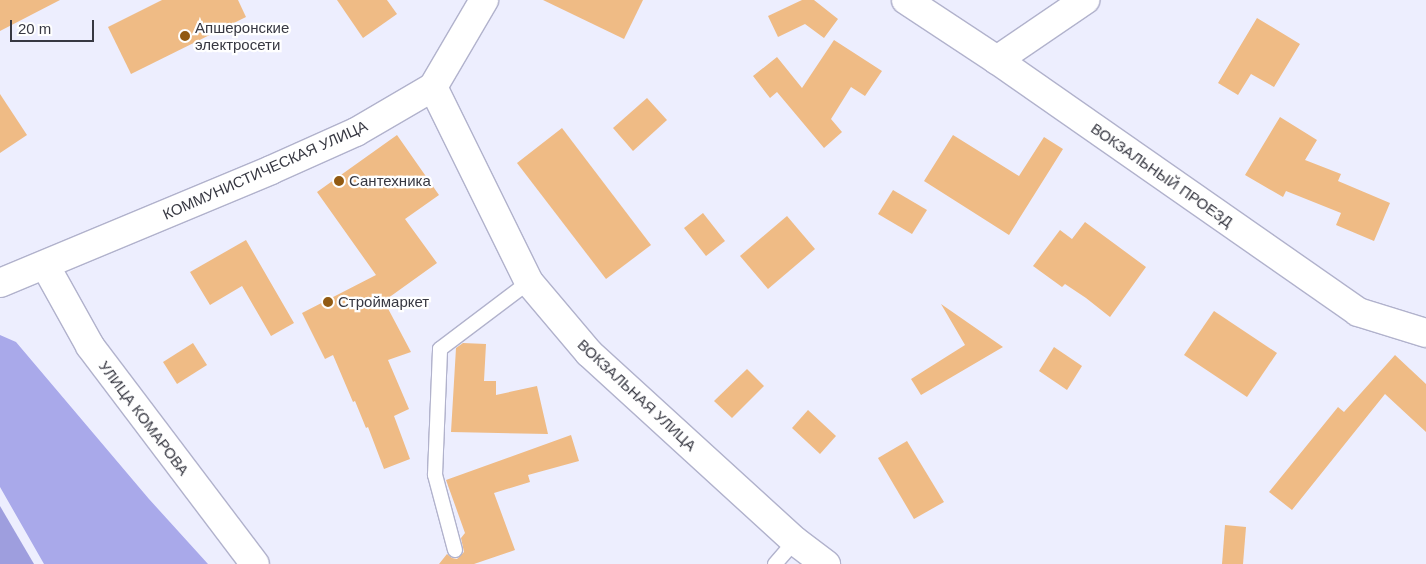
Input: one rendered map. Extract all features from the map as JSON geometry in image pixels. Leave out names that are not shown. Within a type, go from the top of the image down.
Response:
[{"type":"street","name":"КОММУНИСТИЧЕСКАЯ УЛИЦА","points":[[0,282],[45,265],[356,132],[433,87],[484,0]]},
{"type":"street","name":"ВОКЗАЛЬНЫЙ ПРОЕЗД","points":[[906,0],[997,60],[1358,312],[1426,333]]},
{"type":"street","points":[[997,60],[1085,0]]},
{"type":"street","name":"ВОКЗАЛЬНАЯ УЛИЦА","points":[[433,87],[529,282],[589,353],[795,541],[826,564]]},
{"type":"street","name":"УЛИЦА КОМАРОВА","points":[[45,265],[90,346],[254,564]]},
{"type":"lane","points":[[455,550],[435,475],[440,349],[529,282]]},
{"type":"lane","points":[[775,564],[795,541]]},
{"type":"shaded area","points":[[0,335],[16,342],[149,499],[208,564],[44,564],[0,487]]},
{"type":"shaded area","points":[[0,506],[34,564],[0,564]]},
{"type":"building","points":[[0,0],[60,0],[0,31]]},
{"type":"building","points":[[162,0],[238,0],[246,17],[131,74],[108,27]]},
{"type":"building","points":[[337,0],[387,0],[397,14],[363,38]]},
{"type":"building","points":[[543,0],[643,0],[624,39]]},
{"type":"building","points":[[802,0],[814,0],[838,19],[824,38],[805,24],[778,37],[768,16]]},
{"type":"building","points":[[1257,18],[1300,44],[1274,87],[1251,74],[1238,95],[1218,83]]},
{"type":"building","points":[[834,40],[882,71],[865,96],[851,87],[831,119],[842,132],[824,148],[777,92],[770,98],[753,76],[777,57],[802,88]]},
{"type":"building","points":[[0,94],[27,135],[0,153]]},
{"type":"building","points":[[647,98],[667,120],[633,151],[613,128]]},
{"type":"building","points":[[1280,117],[1317,140],[1305,160],[1341,174],[1338,181],[1390,203],[1374,241],[1336,225],[1341,213],[1286,191],[1283,197],[1245,175]]},
{"type":"building","points":[[562,128],[651,245],[606,279],[517,163]]},
{"type":"building","points":[[397,135],[439,195],[405,219],[437,263],[384,301],[411,352],[388,360],[409,409],[394,416],[410,459],[384,469],[368,427],[366,428],[355,401],[353,402],[333,355],[325,359],[302,313],[376,275],[317,192]]},
{"type":"building","points":[[953,135],[1019,176],[1044,137],[1063,149],[1009,235],[924,181]]},
{"type":"building","points":[[893,190],[927,210],[912,234],[878,214]]},
{"type":"building","points":[[703,213],[725,241],[706,256],[684,228]]},
{"type":"building","points":[[787,216],[815,249],[768,289],[740,256]]},
{"type":"building","points":[[1085,222],[1146,267],[1110,317],[1065,284],[1062,287],[1033,266],[1060,230],[1072,239]]},
{"type":"building","points":[[246,240],[294,323],[271,336],[242,286],[210,305],[190,272]]},
{"type":"building","points":[[941,304],[1003,347],[921,395],[911,379],[965,345]]},
{"type":"building","points":[[1214,311],[1277,353],[1247,397],[1184,355]]},
{"type":"building","points":[[193,343],[207,365],[177,384],[163,362]]},
{"type":"building","points":[[463,343],[486,344],[484,381],[496,381],[496,395],[537,386],[548,434],[451,432],[456,348]]},
{"type":"building","points":[[1054,347],[1082,366],[1067,390],[1039,371]]},
{"type":"building","points":[[1395,355],[1426,384],[1426,432],[1385,394],[1292,510],[1269,492],[1338,407],[1344,412]]},
{"type":"building","points":[[747,369],[764,386],[732,418],[714,401]]},
{"type":"building","points":[[808,410],[836,436],[820,454],[792,428]]},
{"type":"building","points":[[571,435],[579,461],[528,475],[530,482],[494,493],[515,550],[474,564],[439,564],[447,554],[457,559],[464,552],[461,538],[465,533],[446,480]]},
{"type":"building","points":[[907,441],[944,502],[914,519],[878,458]]},
{"type":"building","points":[[1225,525],[1246,527],[1243,564],[1222,564]]},
{"type":"place","name":"Апшеронские электросети","points":[[185,36]]},
{"type":"place","name":"Сантехника","points":[[339,181]]},
{"type":"place","name":"Строймаркет","points":[[328,302]]}]
